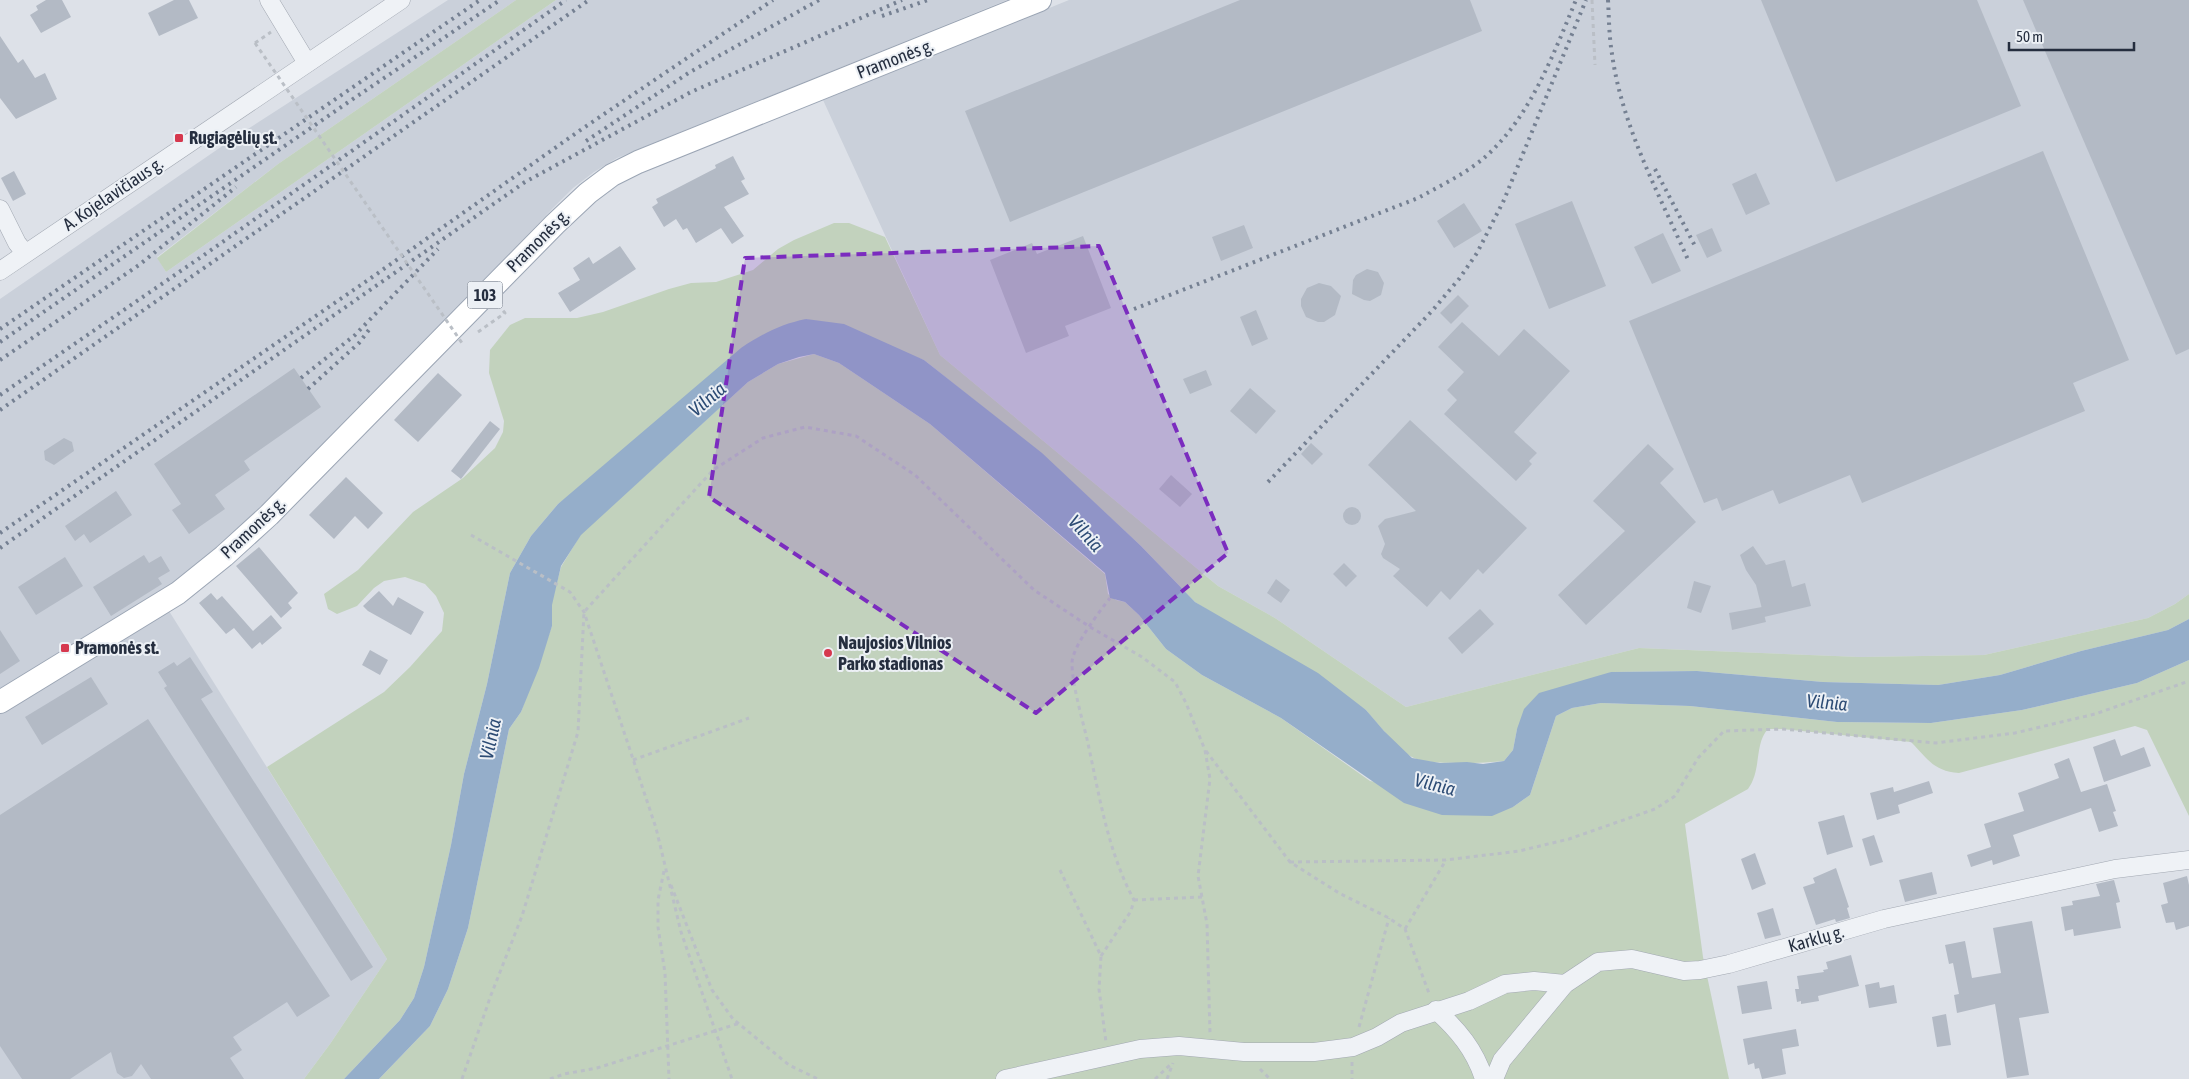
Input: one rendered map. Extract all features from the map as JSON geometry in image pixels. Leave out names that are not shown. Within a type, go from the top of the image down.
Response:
[{"type":"main road","name":"Pramonės g.","points":[[0,702],[154,609],[178,593],[224,556],[275,509],[555,224],[588,193],[612,175],[677,145],[1040,0]]},
{"type":"street","points":[[269,0],[307,63]]},
{"type":"street","name":"A. Kojelavičiaus g.","points":[[0,271],[401,0]]},
{"type":"street","points":[[0,209],[25,254]]},
{"type":"street","name":"Karklų g.","points":[[1494,1079],[1502,1060],[1565,984],[1598,962],[1632,959],[1684,971],[1700,970],[1729,964],[1884,919],[2115,869],[2189,860]]},
{"type":"street","points":[[1005,1079],[1150,1048],[1179,1046],[1210,1047],[1244,1052],[1314,1052],[1353,1047],[1377,1037],[1401,1023],[1436,1010],[1469,1001],[1505,984],[1534,981],[1565,984]]},
{"type":"street","points":[[1436,1010],[1467,1042],[1479,1061],[1484,1079]]},
{"type":"path","points":[[1592,0],[1595,65]]},
{"type":"path","points":[[255,43],[462,343],[469,338]]},
{"type":"path","points":[[476,333],[505,313]]},
{"type":"path","points":[[462,1079],[491,995],[522,916],[578,732],[584,612],[713,470],[763,438],[806,427],[856,436],[915,475],[1034,590],[1090,627],[1142,657],[1175,682],[1186,702],[1205,750],[1210,779],[1198,876],[1207,924],[1210,1047]]},
{"type":"path","points":[[471,536],[570,592],[584,612],[656,828],[664,868],[681,932],[714,1032],[732,1079]]},
{"type":"path","points":[[1101,956],[1131,911],[1134,900],[1120,874],[1111,846],[1080,709],[1072,662],[1082,638],[1110,598]]},
{"type":"path","points":[[1290,862],[1446,860],[1519,851],[1568,839],[1655,809],[1675,796],[1698,758],[1724,731],[1782,729],[1936,743],[2015,733],[2095,714],[2189,681]]},
{"type":"path","points":[[633,760],[750,718]]},
{"type":"path","points":[[1205,750],[1290,862],[1339,893],[1389,918],[1405,929],[1436,1010]]},
{"type":"path","points":[[1405,929],[1446,860]]},
{"type":"path","points":[[664,868],[712,990],[733,1018],[789,1065],[818,1079]]},
{"type":"path","points":[[664,868],[658,900],[658,926],[665,973],[669,1079]]},
{"type":"path","points":[[1060,870],[1101,956],[1099,989],[1109,1057]]},
{"type":"path","points":[[1134,900],[1202,897]]},
{"type":"path","points":[[1353,1047],[1389,918]]},
{"type":"path","points":[[550,1079],[564,1074],[597,1068],[740,1023]]},
{"type":"path","points":[[1166,1079],[1173,1062]]},
{"type":"highlighted area","points":[[1099,246],[1228,553],[1036,713],[709,497],[745,258]]},
{"type":"shaded area","points":[[448,0],[516,0],[278,164],[157,257],[166,272],[556,0],[1007,0],[617,158],[594,172],[573,188],[553,208],[319,454],[192,572],[0,689],[0,299],[234,138]]},
{"type":"shaded area","points":[[1069,0],[2189,0],[2189,594],[2175,604],[2148,618],[1984,655],[1860,657],[1639,648],[1406,707],[1275,618],[1218,586],[940,355],[823,100]]},
{"type":"shaded area","points":[[169,611],[387,959],[304,1079],[0,1079],[0,714]]},
{"type":"green space","points":[[516,0],[556,0],[166,272],[157,258],[278,164]]},
{"type":"green space","points":[[834,223],[849,223],[885,237],[940,355],[1218,586],[1275,618],[1406,707],[1639,648],[1860,657],[1984,655],[2148,618],[2175,604],[2189,594],[2189,619],[2168,630],[2081,651],[2000,675],[1938,685],[1823,682],[1697,671],[1611,672],[1517,729],[1513,750],[1504,761],[1456,763],[1419,760],[1401,748],[1366,710],[1195,602],[1141,546],[1042,454],[924,360],[806,319],[558,504],[531,536],[510,573],[487,684],[464,774],[451,845],[424,967],[414,998],[400,1020],[344,1079],[304,1079],[387,959],[267,767],[384,692],[410,667],[442,631],[444,613],[436,596],[425,584],[405,577],[384,581],[374,588],[357,606],[337,614],[328,609],[324,594],[358,570],[413,512],[463,478],[495,448],[503,432],[504,421],[489,373],[490,350],[510,325],[525,318],[577,318],[603,312],[691,283],[716,282],[753,270],[778,249]]},
{"type":"green space","points":[[814,354],[839,363],[930,424],[1105,574],[1108,594],[1116,600],[1125,602],[1139,615],[1166,649],[1202,675],[1281,718],[1370,781],[1513,807],[1530,795],[1556,716],[1572,708],[1601,703],[1690,706],[1837,722],[1931,723],[2022,710],[2137,683],[2189,660],[2189,816],[2147,730],[2135,726],[1959,773],[1937,767],[1911,742],[1768,729],[1761,742],[1755,774],[1748,789],[1685,824],[1703,957],[1729,1079],[379,1079],[430,1026],[448,989],[468,928],[509,729],[521,712],[552,626],[551,605],[561,567],[581,534],[748,382],[778,364]]},
{"type":"water","name":"Vilnia","points":[[806,319],[844,324],[924,360],[1042,453],[1141,546],[1195,602],[1318,673],[1366,710],[1384,731],[1412,758],[1440,763],[1467,762],[1483,764],[1504,761],[1513,750],[1517,729],[1524,709],[1539,693],[1611,672],[1697,671],[1823,682],[1938,685],[2000,675],[2081,651],[2168,630],[2189,619],[2189,660],[2137,683],[2022,710],[1931,723],[1837,722],[1690,706],[1601,703],[1572,708],[1556,716],[1530,795],[1513,807],[1492,816],[1442,815],[1404,803],[1281,718],[1202,675],[1166,649],[1139,615],[1125,602],[1110,598],[1105,573],[930,424],[839,363],[814,354],[799,357],[778,364],[748,382],[581,535],[561,566],[552,605],[552,626],[539,668],[521,712],[509,729],[468,928],[448,989],[430,1026],[379,1079],[344,1079],[400,1020],[414,998],[424,967],[451,845],[464,774],[487,684],[510,573],[531,536],[558,504],[741,348],[772,330]]},
{"type":"building","points":[[46,0],[62,0],[71,17],[41,33],[30,15],[38,10],[36,6]]},
{"type":"building","points":[[174,0],[189,0],[198,18],[159,36],[148,13]]},
{"type":"building","points":[[1240,0],[1470,0],[1482,31],[1010,222],[965,111]]},
{"type":"building","points":[[1761,0],[1977,0],[2021,106],[1836,182]]},
{"type":"building","points":[[2023,0],[2189,0],[2189,349],[2176,355]]},
{"type":"building","points":[[0,36],[18,63],[23,59],[35,78],[45,73],[57,99],[16,119],[0,98]]},
{"type":"building","points":[[2043,151],[2129,360],[2073,383],[2085,411],[1862,503],[1850,475],[1779,504],[1773,490],[1722,511],[1717,498],[1704,503],[1629,321]]},
{"type":"building","points":[[733,156],[745,179],[741,181],[749,194],[724,207],[744,236],[732,244],[721,228],[696,243],[687,228],[683,230],[676,219],[664,227],[652,207],[658,203],[656,199],[716,168],[715,165]]},
{"type":"building","points":[[14,171],[26,194],[13,201],[1,178]]},
{"type":"building","points":[[1756,173],[1770,204],[1746,215],[1732,184]]},
{"type":"building","points":[[1572,201],[1606,286],[1549,309],[1515,224]]},
{"type":"building","points":[[1464,203],[1482,231],[1454,248],[1437,221]]},
{"type":"building","points":[[1244,225],[1253,248],[1221,261],[1212,237]]},
{"type":"building","points":[[1712,228],[1722,251],[1707,258],[1696,235]]},
{"type":"building","points":[[1663,233],[1681,271],[1652,284],[1634,247]]},
{"type":"building","points":[[1083,236],[1111,308],[1065,326],[1069,336],[1026,353],[990,260],[1032,243],[1037,254]]},
{"type":"building","points":[[620,246],[636,269],[570,312],[558,293],[580,280],[573,268],[589,257],[593,264]]},
{"type":"building","points":[[1367,269],[1378,272],[1384,283],[1381,295],[1370,301],[1352,294],[1353,280],[1356,275]]},
{"type":"building","points":[[1319,283],[1331,286],[1341,296],[1335,315],[1324,322],[1318,322],[1306,317],[1301,306],[1301,299],[1307,288]]},
{"type":"building","points":[[1458,295],[1469,306],[1451,324],[1440,313]]},
{"type":"building","points":[[1256,310],[1268,339],[1252,346],[1240,317]]},
{"type":"building","points":[[1462,322],[1499,356],[1524,329],[1570,371],[1514,432],[1537,453],[1529,461],[1532,464],[1516,481],[1444,414],[1457,400],[1447,390],[1464,372],[1438,347]]},
{"type":"building","points":[[294,368],[321,407],[244,461],[250,470],[215,495],[225,509],[189,534],[172,510],[181,504],[154,464]]},
{"type":"building","points":[[1206,370],[1212,385],[1190,394],[1183,379]]},
{"type":"building","points":[[438,373],[462,395],[418,442],[394,420]]},
{"type":"building","points":[[1250,388],[1276,411],[1256,434],[1230,411]]},
{"type":"building","points":[[1410,420],[1527,528],[1483,574],[1478,569],[1450,600],[1441,591],[1427,607],[1393,576],[1400,569],[1383,558],[1381,554],[1385,544],[1378,526],[1385,519],[1416,511],[1368,465]]},
{"type":"building","points":[[490,421],[500,429],[461,479],[451,471]]},
{"type":"building","points":[[64,438],[72,442],[74,451],[54,465],[45,460],[44,451]]},
{"type":"building","points":[[1311,443],[1323,454],[1312,465],[1301,454]]},
{"type":"building","points":[[1648,444],[1674,469],[1660,483],[1696,522],[1586,625],[1558,595],[1625,531],[1593,501]]},
{"type":"building","points":[[1171,475],[1192,494],[1180,507],[1159,489]]},
{"type":"building","points":[[346,477],[383,513],[368,529],[355,516],[334,539],[309,515]]},
{"type":"building","points":[[116,491],[132,515],[90,543],[84,534],[75,541],[65,526]]},
{"type":"building","points":[[1352,507],[1360,512],[1361,516],[1356,524],[1352,525],[1344,520],[1343,516],[1348,508]]},
{"type":"building","points":[[1753,546],[1766,565],[1785,560],[1792,587],[1805,583],[1811,606],[1764,617],[1756,585],[1746,570],[1740,555]]},
{"type":"building","points":[[259,547],[298,593],[288,603],[292,608],[281,618],[236,566]]},
{"type":"building","points":[[144,555],[149,563],[161,556],[170,571],[158,578],[162,584],[111,616],[93,587]]},
{"type":"building","points":[[65,557],[83,586],[36,615],[18,587]]},
{"type":"building","points":[[1344,563],[1357,576],[1346,587],[1333,574]]},
{"type":"building","points":[[1276,579],[1290,590],[1281,603],[1267,593]]},
{"type":"building","points":[[1694,581],[1711,586],[1701,613],[1687,608]]},
{"type":"building","points":[[379,591],[393,606],[398,597],[424,612],[411,635],[368,611],[363,606]]},
{"type":"building","points":[[211,593],[217,600],[222,596],[253,631],[271,615],[282,628],[262,645],[260,642],[252,649],[234,628],[226,634],[199,603]]},
{"type":"building","points":[[1762,607],[1766,622],[1732,630],[1729,613]]},
{"type":"building","points":[[1480,609],[1494,624],[1462,654],[1448,638]]},
{"type":"building","points":[[0,630],[20,661],[0,674]]},
{"type":"building","points":[[370,650],[388,660],[380,675],[362,665]]},
{"type":"building","points":[[190,657],[213,692],[201,699],[373,967],[351,981],[164,688],[167,686],[158,672],[174,662],[177,666]]},
{"type":"building","points":[[91,677],[108,704],[42,745],[25,717]]},
{"type":"building","points":[[148,719],[330,996],[297,1017],[287,1002],[233,1037],[242,1050],[230,1058],[244,1079],[151,1079],[141,1064],[132,1076],[124,1078],[117,1073],[111,1052],[70,1079],[22,1079],[0,1046],[0,815]]},
{"type":"building","points":[[2115,739],[2121,756],[2144,747],[2151,766],[2104,782],[2093,747]]},
{"type":"building","points":[[2069,758],[2081,792],[2107,784],[2116,811],[2113,812],[2118,826],[2099,832],[2091,808],[2013,835],[2020,856],[1993,865],[1992,860],[1971,867],[1967,855],[1991,847],[1984,824],[2024,811],[2018,793],[2059,778],[2054,764]]},
{"type":"building","points":[[1929,781],[1933,793],[1898,805],[1900,813],[1877,820],[1870,793],[1893,787],[1894,792]]},
{"type":"building","points":[[1844,815],[1853,847],[1827,855],[1818,822]]},
{"type":"building","points":[[1874,835],[1883,862],[1870,866],[1862,839]]},
{"type":"building","points":[[1755,853],[1766,884],[1752,890],[1741,859]]},
{"type":"building","points":[[1836,868],[1849,907],[1847,908],[1850,918],[1836,922],[1835,919],[1816,925],[1803,887],[1815,883],[1813,878]]},
{"type":"building","points":[[1932,872],[1937,894],[1905,902],[1899,880]]},
{"type":"building","points":[[2187,876],[2189,885],[2189,926],[2176,930],[2174,922],[2166,923],[2161,905],[2168,903],[2163,883]]},
{"type":"building","points":[[2114,880],[2120,902],[2116,903],[2121,928],[2074,936],[2073,929],[2065,931],[2061,907],[2073,905],[2072,901],[2100,896],[2096,884]]},
{"type":"building","points":[[1773,908],[1781,935],[1765,939],[1757,913]]},
{"type":"building","points":[[2032,921],[2049,1013],[2019,1018],[2029,1075],[2007,1078],[1995,1004],[1957,1013],[1954,995],[1959,994],[1953,963],[1949,964],[1945,945],[1965,941],[1972,978],[2001,973],[1993,928]]},
{"type":"building","points":[[1851,955],[1859,986],[1818,996],[1819,1001],[1801,1004],[1801,1001],[1797,1002],[1795,989],[1799,989],[1797,976],[1824,972],[1823,970],[1828,969],[1826,962]]},
{"type":"building","points":[[1767,981],[1772,1009],[1742,1014],[1737,986]]},
{"type":"building","points":[[1879,982],[1880,988],[1894,985],[1897,1003],[1869,1008],[1865,985]]},
{"type":"building","points":[[1946,1014],[1951,1045],[1937,1047],[1932,1017]]},
{"type":"building","points":[[1796,1029],[1799,1046],[1782,1049],[1786,1074],[1762,1079],[1759,1068],[1755,1069],[1754,1063],[1748,1065],[1743,1039]]},
{"type":"railway","points":[[0,329],[480,0]]},
{"type":"railway","points":[[0,342],[500,0]]},
{"type":"railway","points":[[0,395],[204,255],[566,0]]},
{"type":"railway","points":[[0,410],[589,0]]},
{"type":"railway","points":[[0,533],[371,278],[579,131],[773,0]]},
{"type":"railway","points":[[586,141],[690,72],[819,0]]},
{"type":"railway","points":[[0,548],[525,182],[691,92],[902,0]]},
{"type":"railway","points":[[882,16],[928,0]]},
{"type":"railway","points":[[1134,309],[1418,198],[1469,169],[1484,158],[1515,124],[1539,85],[1576,0]]},
{"type":"railway","points":[[1268,482],[1432,311],[1459,279],[1477,253],[1504,200],[1586,0]]},
{"type":"railway","points":[[1608,0],[1612,54],[1624,108],[1643,161],[1689,262]]},
{"type":"railway","points":[[1655,169],[1695,246]]},
{"type":"railway","points":[[0,360],[139,265],[236,187]]},
{"type":"railway","points":[[301,378],[355,335],[438,249]]},
{"type":"railway","points":[[308,389],[359,343],[371,327]]},
{"type":"place","name":"Rugiagėlių st.","points":[[179,138]]},
{"type":"place","name":"Pramonės st.","points":[[65,648]]},
{"type":"place","name":"Naujosios Vilnios Parko stadionas","points":[[828,653]]}]
